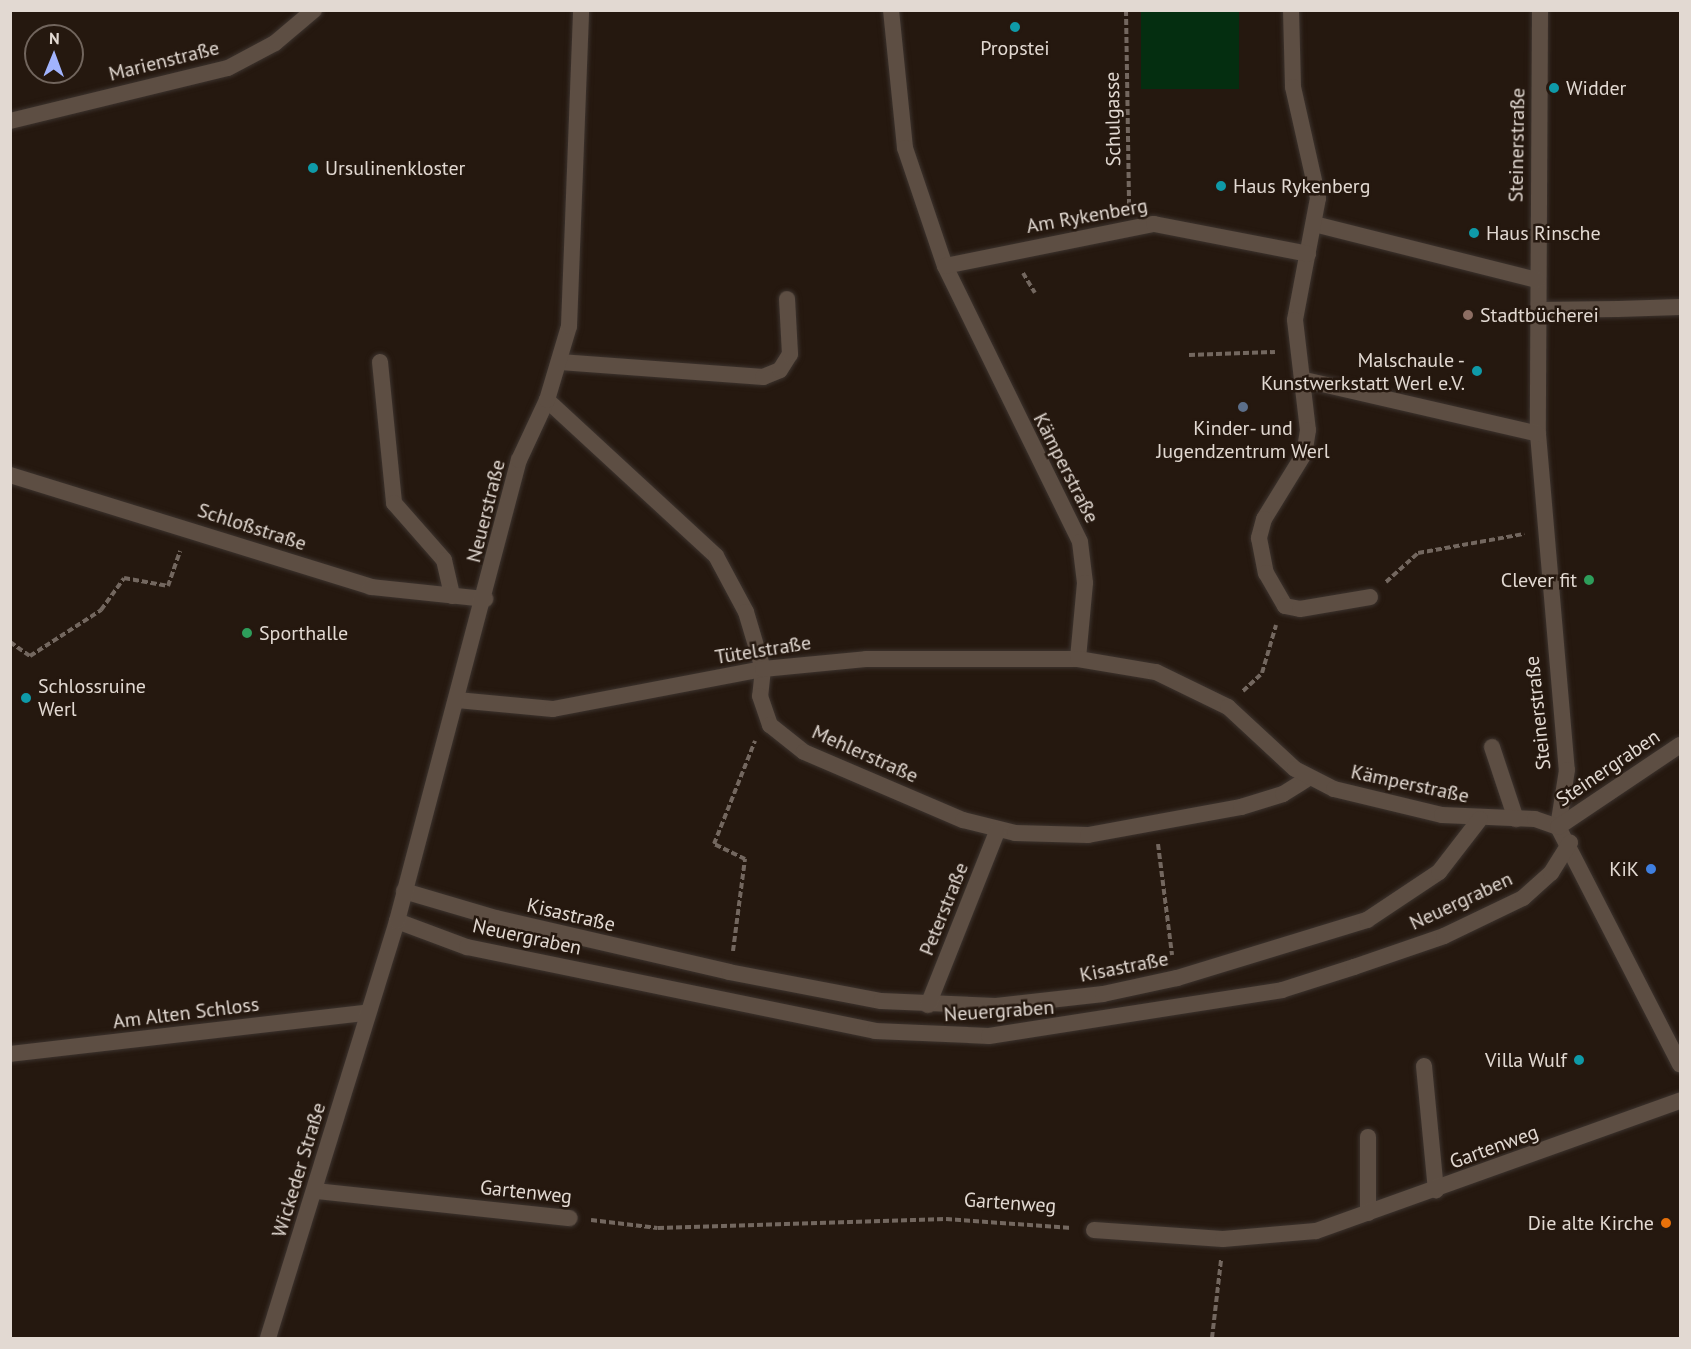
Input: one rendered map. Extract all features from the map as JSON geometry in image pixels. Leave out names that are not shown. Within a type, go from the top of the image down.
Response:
[{"type":"street","name":"Marienstraße","points":[[10,121],[228,68],[275,43],[314,10]]},
{"type":"street","name":"Neuerstraße","points":[[367,1013],[397,921],[485,599],[519,460],[547,400],[560,362],[574,291],[581,10]]},
{"type":"street","name":"Kämperstraße","points":[[891,10],[905,148],[945,266],[1080,542],[1085,583],[1078,658],[1132,665],[1195,687],[1228,707],[1309,778],[1368,799],[1480,819],[1516,819],[1558,827]]},
{"type":"street","points":[[1291,10],[1293,87],[1316,180],[1314,224],[1295,320],[1298,352],[1305,380],[1307,445],[1260,529],[1266,573],[1292,608],[1370,597]]},
{"type":"street","name":"Steinerstraße","points":[[1540,10],[1538,434],[1542,530],[1567,770],[1558,827]]},
{"type":"street","points":[[1314,224],[1537,280]]},
{"type":"street","name":"Am Rykenberg","points":[[945,266],[1129,227],[1174,225],[1308,254]]},
{"type":"street","points":[[560,362],[763,377],[780,370],[790,354],[787,299]]},
{"type":"street","points":[[1538,310],[1680,307]]},
{"type":"street","points":[[380,362],[388,481],[394,503],[444,560],[452,596]]},
{"type":"street","points":[[1305,380],[1538,434]]},
{"type":"street","name":"Mehlerstraße","points":[[547,400],[716,556],[746,612],[763,669],[765,708],[770,725],[804,752],[963,820],[998,829],[1088,835],[1241,807],[1283,794],[1309,778]]},
{"type":"street","name":"Schloßstraße","points":[[10,475],[188,528],[371,587],[485,599]]},
{"type":"street","name":"Tütelstraße","points":[[457,700],[553,709],[763,669],[866,659],[1078,658]]},
{"type":"street","name":"Steinergraben","points":[[1558,827],[1680,745]]},
{"type":"street","points":[[1492,747],[1516,819]]},
{"type":"street","name":"Kisastraße","points":[[404,891],[496,918],[729,972],[928,1005],[1054,1001],[1177,978],[1384,912],[1439,872],[1480,819]]},
{"type":"street","points":[[1558,827],[1570,843],[1680,1064]]},
{"type":"street","name":"Peterstraße","points":[[928,1005],[998,829]]},
{"type":"street","name":"Neuergraben","points":[[397,921],[467,947],[875,1031],[989,1036],[1047,1031],[1282,990],[1354,967],[1443,936],[1523,898],[1551,873],[1570,843]]},
{"type":"street","name":"Am Alten Schloss","points":[[10,1054],[367,1013]]},
{"type":"street","name":"Wickeder Straße","points":[[268,1338],[316,1191],[367,1013]]},
{"type":"street","points":[[1424,1066],[1436,1190]]},
{"type":"street","name":"Gartenweg","points":[[1094,1230],[1223,1239],[1316,1231],[1680,1101]]},
{"type":"street","points":[[1368,1137],[1368,1213]]},
{"type":"street","name":"Gartenweg","points":[[316,1191],[570,1218]]},
{"type":"path","name":"Schulgasse","points":[[1126,10],[1129,227]]},
{"type":"path","points":[[1189,355],[1298,352]]},
{"type":"path","points":[[10,642],[30,656],[101,610],[124,578],[168,586],[188,528]]},
{"type":"path","points":[[1370,597],[1418,553],[1542,530]]},
{"type":"path","points":[[1262,673],[1268,643]]},
{"type":"path","points":[[729,972],[745,859],[714,844],[747,768],[765,708]]},
{"type":"path","points":[[1154,823],[1177,978]]},
{"type":"path","name":"Gartenweg","points":[[570,1218],[658,1228],[946,1219],[1094,1230]]},
{"type":"path","points":[[1212,1338],[1223,1239]]},
{"type":"green space","points":[[1141,11],[1239,11],[1239,89],[1141,89]]},
{"type":"place","name":"Propstei","points":[[1015,27]]},
{"type":"place","name":"Widder","points":[[1554,88]]},
{"type":"place","name":"Ursulinenkloster","points":[[313,168]]},
{"type":"place","name":"Haus Rykenberg","points":[[1221,186]]},
{"type":"place","name":"Haus Rinsche","points":[[1474,233]]},
{"type":"place","name":"Stadtbücherei","points":[[1468,315]]},
{"type":"place","name":"Malschaule - Kunstwerkstatt Werl e.V.","points":[[1477,371]]},
{"type":"place","name":"Kinder- und Jugendzentrum Werl","points":[[1243,407]]},
{"type":"place","name":"Clever fit","points":[[1589,580]]},
{"type":"place","name":"Sporthalle","points":[[247,633]]},
{"type":"place","name":"Schlossruine Werl","points":[[26,698]]},
{"type":"place","name":"KiK","points":[[1651,869]]},
{"type":"place","name":"Villa Wulf","points":[[1579,1060]]},
{"type":"place","name":"Die alte Kirche","points":[[1666,1223]]}]
